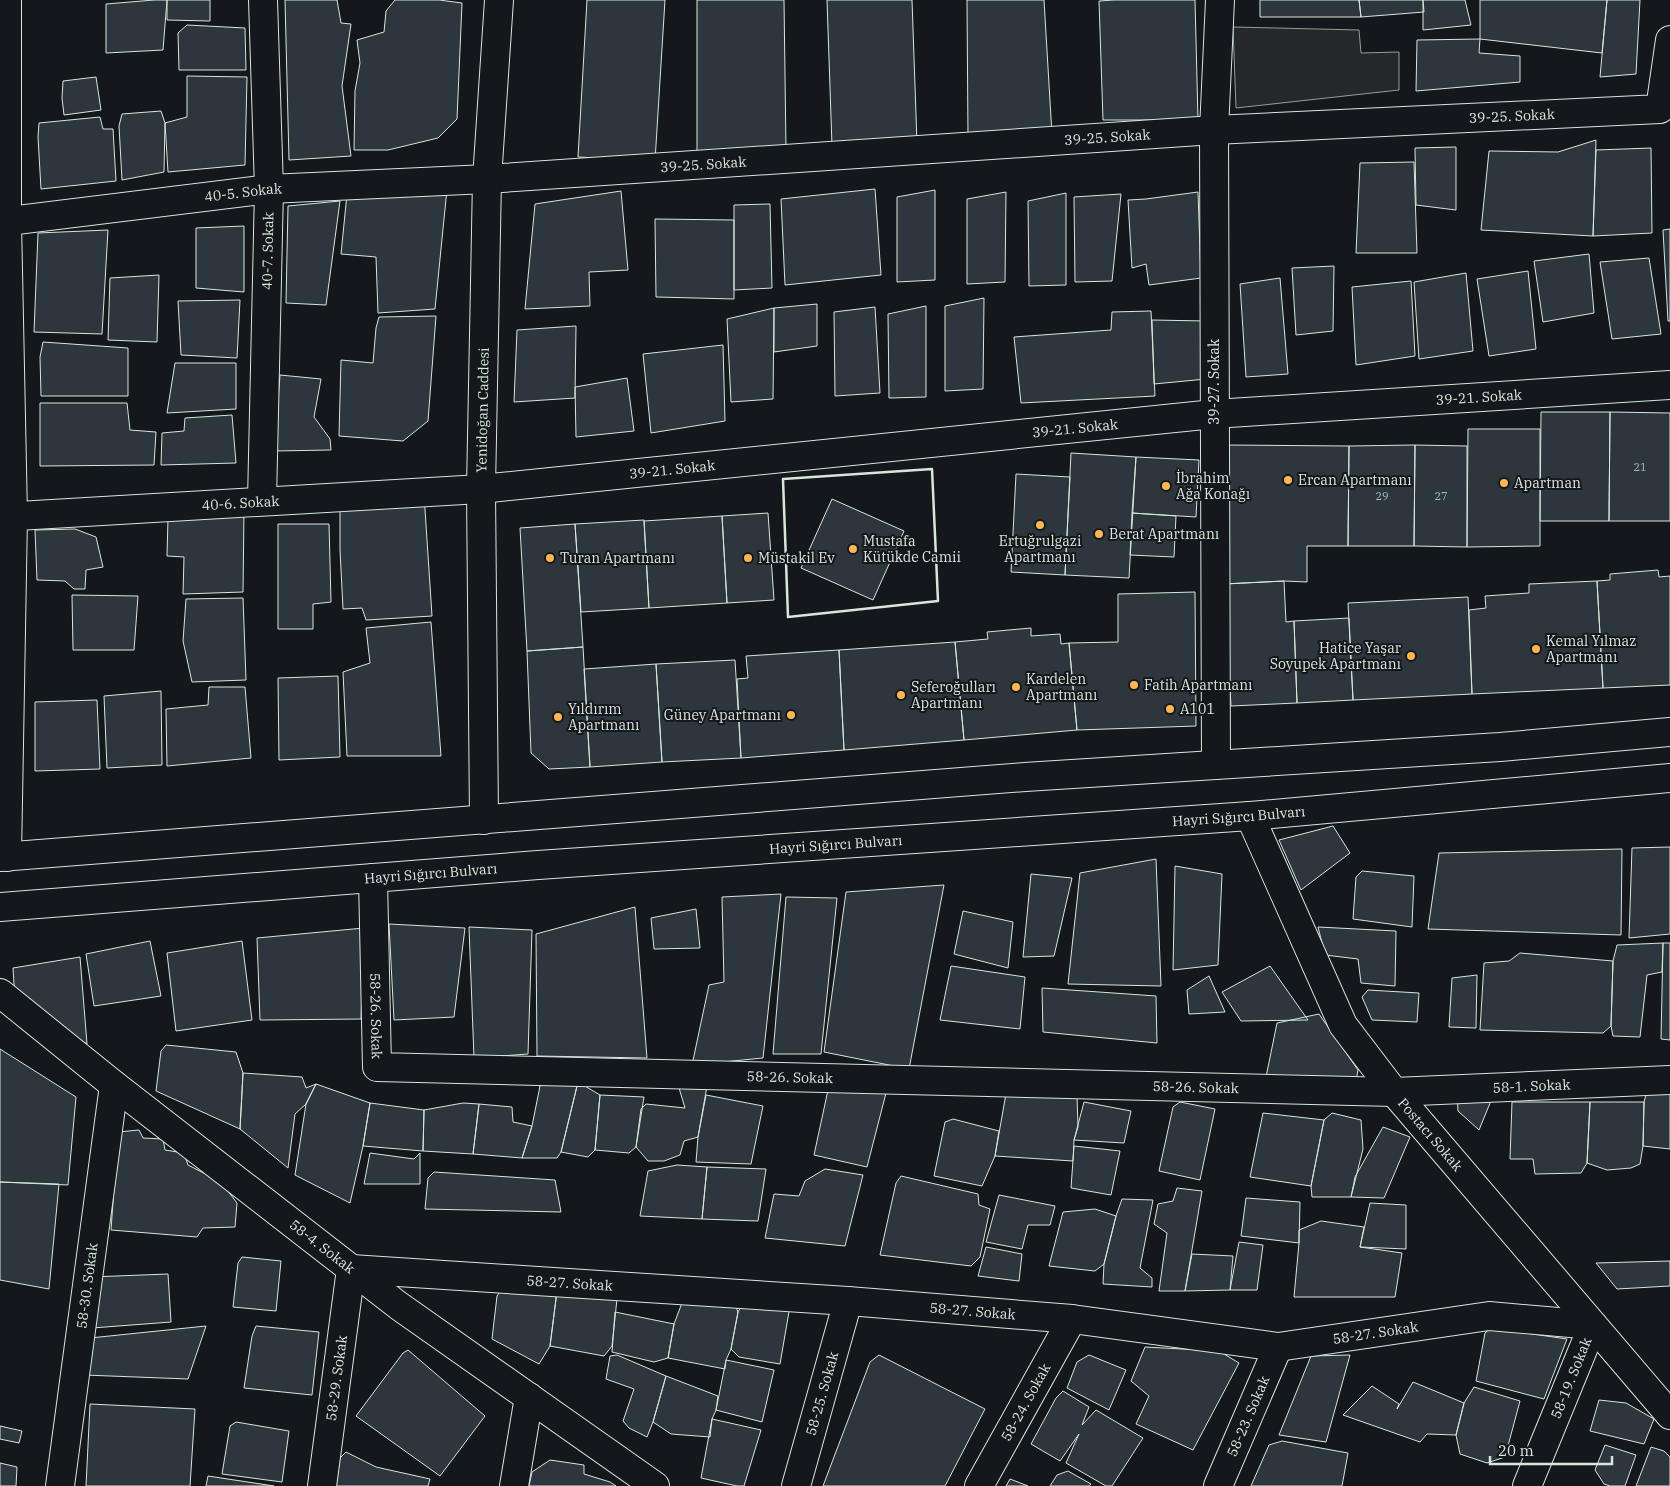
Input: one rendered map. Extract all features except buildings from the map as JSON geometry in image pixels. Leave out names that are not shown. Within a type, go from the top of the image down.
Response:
[{"type":"street","points":[[7,0],[3,222],[7,516],[4,857],[1025,777],[1500,747],[1670,732]]},
{"type":"street","name":"40-7. Sokak","points":[[262,501],[268,189],[263,0]]},
{"type":"street","name":"Yenidoğan Caddesi","points":[[484,820],[481,489],[488,179],[499,0]]},
{"type":"street","name":"39-27. Sokak","points":[[1216,765],[1214,130],[1220,0]]},
{"type":"street","name":"39-25. Sokak","points":[[488,179],[1214,130],[1660,109],[1670,40]]},
{"type":"street","name":"40-5. Sokak","points":[[3,222],[268,189],[488,179]]},
{"type":"street","name":"39-21. Sokak","points":[[481,489],[1214,414],[1670,385]]},
{"type":"street","name":"40-6. Sokak","points":[[7,516],[481,489]]},
{"type":"street","name":"Hayri Sığırcı Bulvarı","points":[[0,907],[538,865],[1250,816],[1670,778]]},
{"type":"street","name":"Postacı Sokak","points":[[1250,816],[1344,1025],[1394,1092],[1670,1415]]},
{"type":"street","name":"58-26. Sokak","points":[[373,878],[377,1067],[1394,1092]]},
{"type":"street","name":"58-4. Sokak","points":[[0,993],[114,1085],[398,1306],[655,1486]]},
{"type":"street","name":"58-1. Sokak","points":[[1394,1092],[1670,1080]]},
{"type":"street","name":"58-30. Sokak","points":[[60,1486],[114,1085]]},
{"type":"street","name":"58-27. Sokak","points":[[351,1269],[848,1301],[1072,1319],[1278,1347],[1489,1316],[1593,1325]]},
{"type":"street","name":"58-29. Sokak","points":[[322,1486],[351,1269]]},
{"type":"street","name":"58-25. Sokak","points":[[796,1486],[848,1301]]},
{"type":"street","name":"58-24. Sokak","points":[[979,1486],[1072,1319]]},
{"type":"street","name":"58-19. Sokak","points":[[1527,1486],[1593,1325]]},
{"type":"street","name":"58-23. Sokak","points":[[1218,1486],[1278,1347]]},
{"type":"street","points":[[514,1486],[529,1397]]},
{"type":"shaded area","points":[[1233,27],[1359,30],[1361,53],[1399,52],[1399,90],[1236,108]]},
{"type":"wall","points":[[932,469],[938,601],[788,617],[783,479],[932,469]]},
{"type":"place","name":"Ercan Apartmanı","points":[[1288,480]]},
{"type":"place","name":"Apartman","points":[[1504,483]]},
{"type":"place","name":"İbrahim Ağa Konağı","points":[[1166,486]]},
{"type":"place","name":"Ertuğrulgazi Apartmanı","points":[[1040,525]]},
{"type":"place","name":"Berat Apartmanı","points":[[1099,534]]},
{"type":"place","name":"Mustafa Kütükde Camii","points":[[853,549]]},
{"type":"place","name":"Turan Apartmanı","points":[[550,558]]},
{"type":"place","name":"Müstakil Ev","points":[[748,558]]},
{"type":"place","name":"Kemal Yılmaz Apartmanı","points":[[1536,649]]},
{"type":"place","name":"Hatice Yaşar Soyupek Apartmanı","points":[[1411,656]]},
{"type":"place","name":"Fatih Apartmanı","points":[[1134,685]]},
{"type":"place","name":"Kardelen Apartmanı","points":[[1016,687]]},
{"type":"place","name":"Seferoğulları Apartmanı","points":[[901,695]]},
{"type":"place","name":"A101","points":[[1170,709]]},
{"type":"place","name":"Güney Apartmanı","points":[[791,715]]},
{"type":"place","name":"Yıldırım Apartmanı","points":[[558,717]]}]
